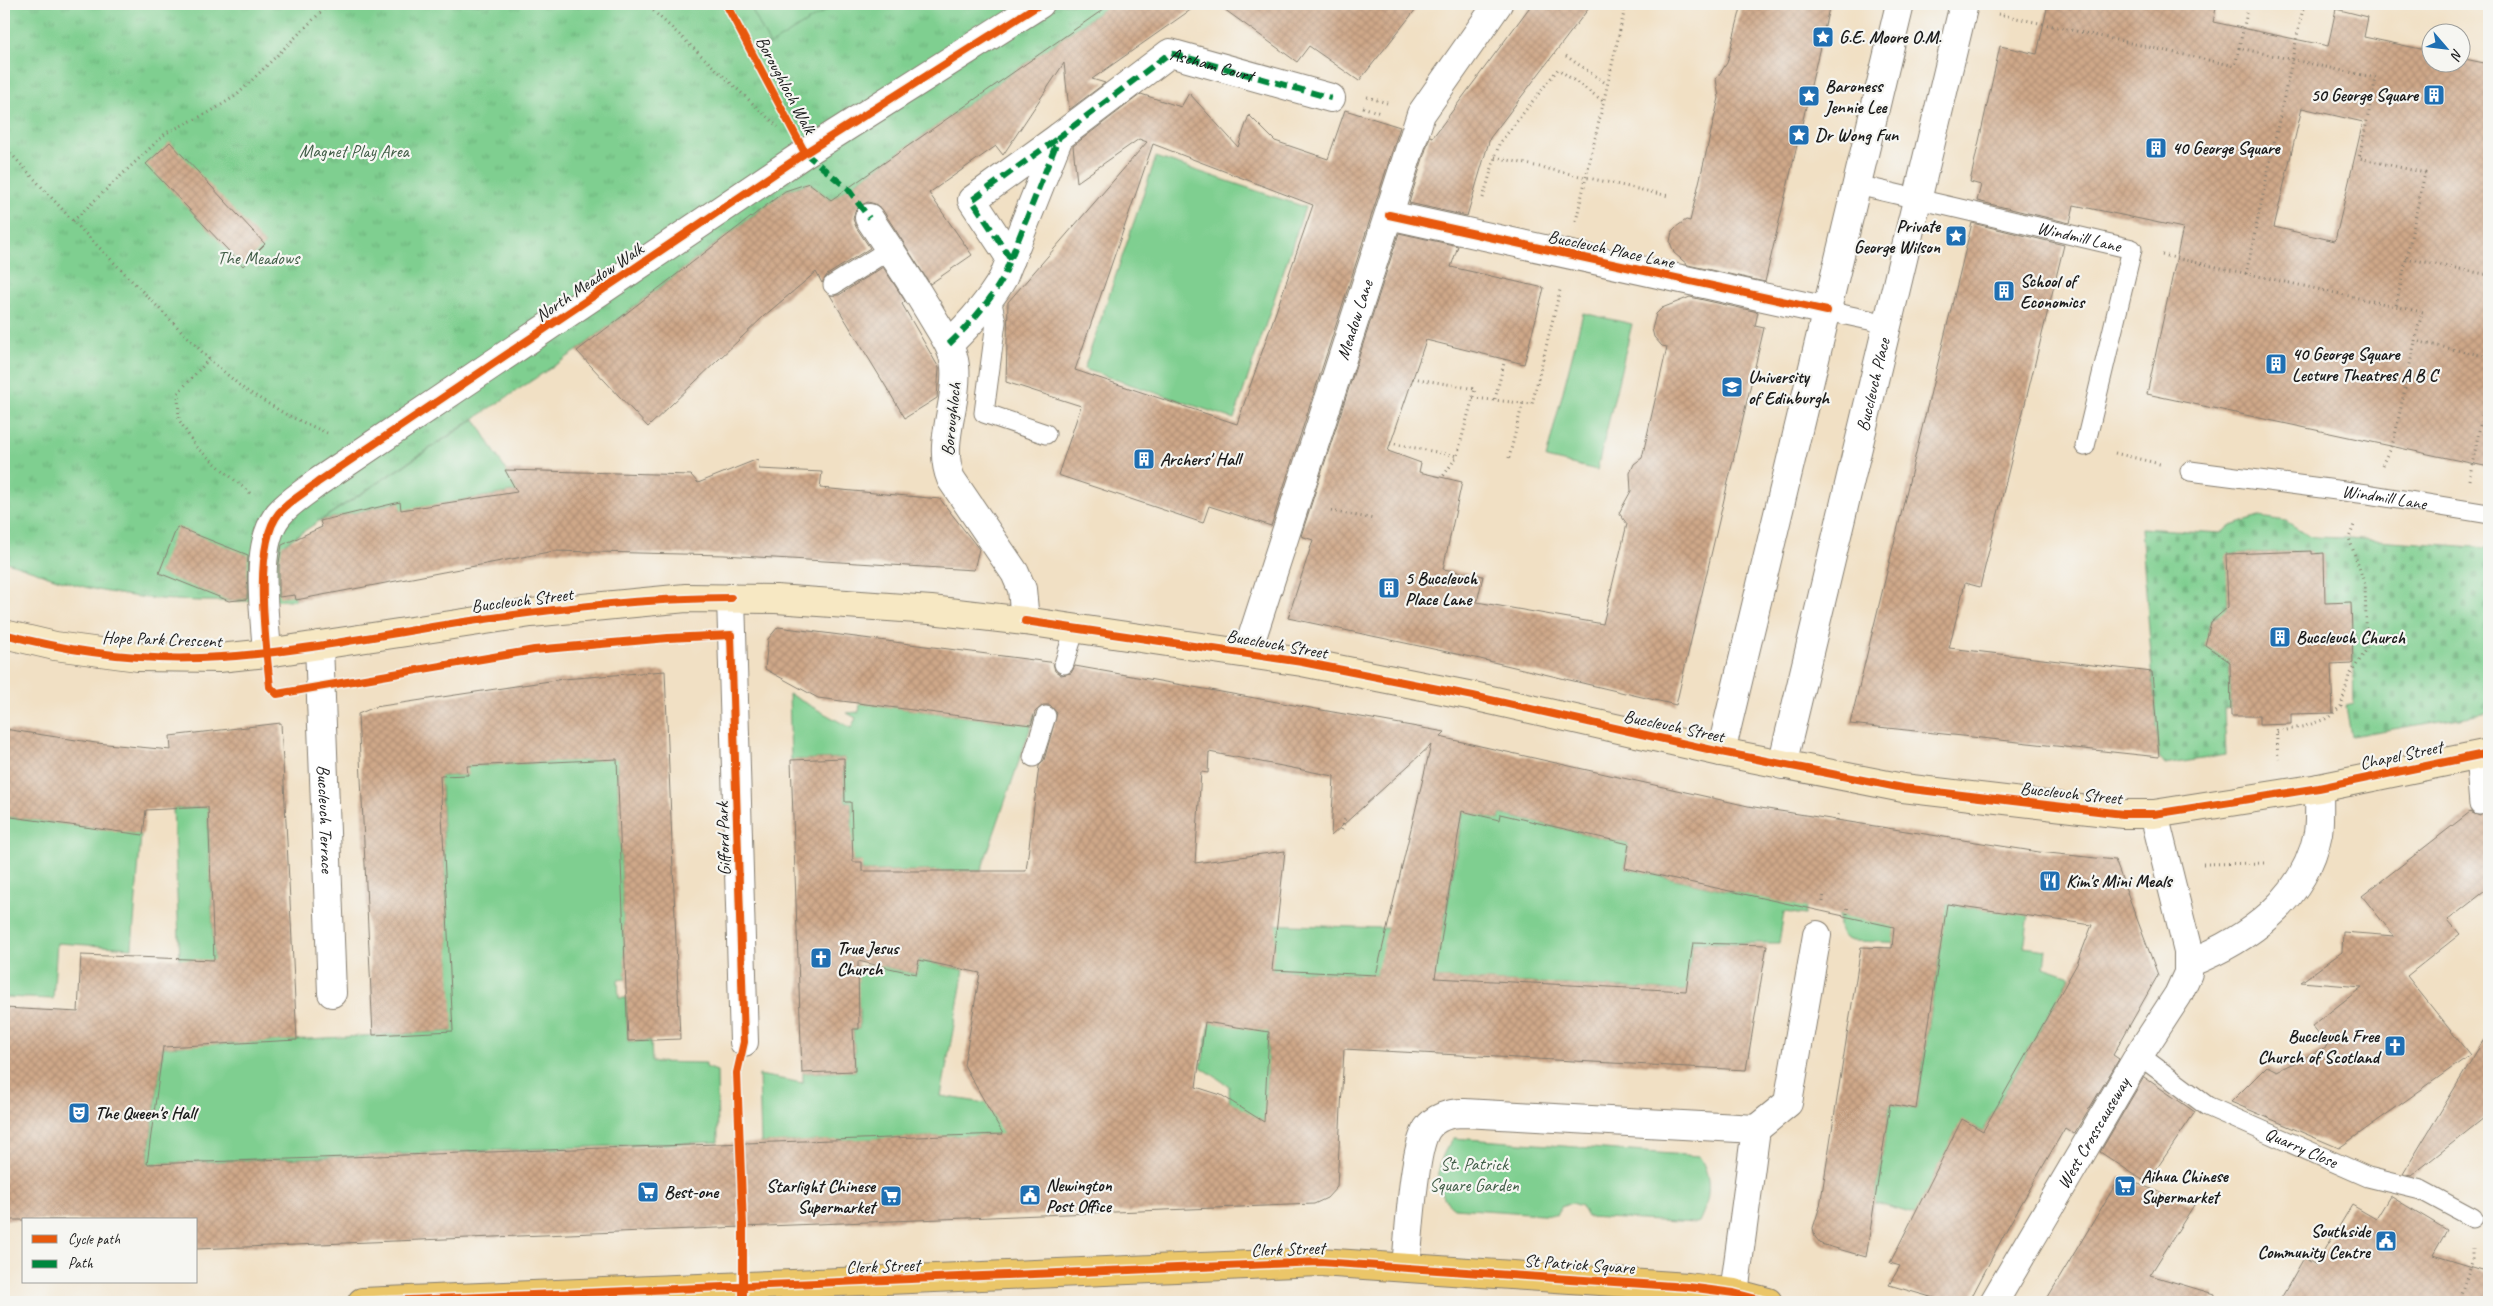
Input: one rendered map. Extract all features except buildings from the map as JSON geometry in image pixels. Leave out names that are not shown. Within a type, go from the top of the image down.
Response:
[{"type":"main road","name":"Clerk Street","points":[[362,1302],[769,1294],[1320,1262],[1406,1267]]},
{"type":"main road","name":"St Patrick Square","points":[[1406,1267],[1688,1287],[1750,1297]]},
{"type":"street","name":"North Meadow Walk","points":[[267,654],[264,554],[268,532],[279,514],[318,482],[806,153],[1040,4]]},
{"type":"street","name":"Meadow Lane","points":[[1246,653],[1421,114],[1498,4]]},
{"type":"street","points":[[1721,752],[1900,4]]},
{"type":"street","name":"Buccleuch Place","points":[[1782,765],[1964,4]]},
{"type":"street","name":"Ascham Court","points":[[1011,259],[972,200],[1059,137],[1170,52],[1331,98]]},
{"type":"street","points":[[949,344],[974,320],[991,298],[1011,259],[1059,137]]},
{"type":"street","name":"Buccleuch Place Lane","points":[[1389,215],[1827,311]]},
{"type":"street","name":"Boroughloch","points":[[869,218],[949,344],[956,371],[945,452],[947,469],[951,479],[1015,573],[1022,589],[1025,621]]},
{"type":"street","name":"Buccleuch Street","points":[[319,645],[530,613],[686,598],[731,598],[931,610],[1025,621],[1246,653],[1472,696],[1782,765],[1904,788],[1969,797],[2123,814],[2154,814],[2319,788]]},
{"type":"street","name":"Gifford Park","points":[[731,598],[744,1042]]},
{"type":"street","name":"Hope Park Crescent","points":[[4,634],[55,646],[138,657],[219,658],[267,654],[319,645]]},
{"type":"street","name":"Buccleuch Terrace","points":[[319,645],[332,993]]},
{"type":"street","name":"Chapel Street","points":[[2319,788],[2482,754]]},
{"type":"street","points":[[2189,963],[2226,947],[2259,925],[2285,900],[2297,884],[2311,857],[2319,827],[2319,788]]},
{"type":"street","name":"West Crosscauseway","points":[[1994,1302],[2140,1055],[2178,995],[2188,973],[2188,951],[2154,814]]},
{"type":"street","points":[[1406,1267],[1419,1149],[1427,1129],[1445,1116],[1464,1113],[1756,1129],[1788,1103],[1817,934]]},
{"type":"street","name":"St Patrick Square","points":[[1750,1297],[1756,1129]]},
{"type":"lane","name":"Windmill Lane","points":[[1857,185],[2132,249],[2085,446]]},
{"type":"lane","points":[[832,285],[890,249]]},
{"type":"lane","points":[[991,298],[996,322],[984,413],[1046,434]]},
{"type":"lane","points":[[1827,311],[1888,324]]},
{"type":"lane","name":"Windmill Lane","points":[[2190,471],[2367,494],[2489,514]]},
{"type":"lane","points":[[1064,664],[1075,628]]},
{"type":"lane","points":[[1033,757],[1046,716]]},
{"type":"lane","points":[[2479,804],[2482,754]]},
{"type":"lane","name":"Quarry Close","points":[[2140,1055],[2207,1106],[2368,1177],[2422,1190],[2473,1218]]},
{"type":"path","points":[[73,221],[166,133],[237,95],[329,4]]},
{"type":"path","points":[[646,4],[806,153]]},
{"type":"path","points":[[1472,398],[1532,404],[1626,4]]},
{"type":"path","points":[[2007,16],[2235,66],[2249,4]]},
{"type":"path","points":[[2246,274],[2304,4]]},
{"type":"path","points":[[2239,48],[2376,78],[2359,158],[2425,173],[2396,306]]},
{"type":"path","points":[[1566,56],[1607,84]]},
{"type":"path","points":[[1483,198],[1499,144],[1558,69],[1603,101]]},
{"type":"path","points":[[1359,106],[1380,113]]},
{"type":"path","points":[[4,146],[73,221],[209,359],[244,389],[287,415],[367,449]]},
{"type":"path","points":[[1494,157],[1669,196]]},
{"type":"path","points":[[2132,249],[2422,312],[2394,440],[2389,451]]},
{"type":"path","points":[[2406,258],[2489,276]]},
{"type":"path","points":[[2415,340],[2489,357]]},
{"type":"path","points":[[209,359],[178,393],[179,420],[196,446],[256,499],[279,514]]},
{"type":"path","points":[[1495,399],[1505,360]]},
{"type":"path","points":[[1412,378],[1475,389],[1457,456],[1442,478]]},
{"type":"path","points":[[2468,486],[2489,382]]},
{"type":"path","points":[[1509,458],[1523,402]]},
{"type":"path","points":[[1390,443],[1457,456]]},
{"type":"path","points":[[2085,446],[2190,471]]},
{"type":"path","points":[[1294,501],[1374,519]]},
{"type":"path","points":[[2277,732],[2306,726],[2328,718],[2341,706],[2349,676],[2367,649],[2365,585],[2349,538]]},
{"type":"path","points":[[1342,830],[1345,818]]},
{"type":"path","points":[[2168,871],[2191,865],[2287,862],[2311,857]]},
{"type":"path","points":[[1847,914],[1848,905]]},
{"type":"path","points":[[2458,1302],[2473,1259],[2473,1218]]},
{"type":"green space","name":"The Meadows","points":[[4,4],[1111,4],[831,200],[809,183],[785,191],[578,350],[286,543],[296,600],[228,601],[158,599],[113,593],[72,583],[4,561]]},
{"type":"green space","points":[[749,4],[836,4],[770,45]]},
{"type":"green space","points":[[1156,157],[1305,207],[1234,419],[1084,369]]},
{"type":"green space","points":[[1583,313],[1632,324],[1597,470],[1546,458]]},
{"type":"green space","points":[[475,419],[518,491],[401,511],[399,502],[320,521]]},
{"type":"green space","points":[[2259,517],[2286,521],[2311,537],[2489,548],[2489,713],[2351,736],[2346,706],[2354,704],[2351,603],[2325,603],[2324,554],[2312,554],[2311,551],[2227,554],[2228,612],[2213,618],[2209,626],[2208,639],[2229,656],[2231,708],[2224,709],[2226,755],[2165,765],[2159,757],[2141,528],[2221,533],[2231,526]]},
{"type":"green space","points":[[789,694],[851,728],[856,718],[847,713],[859,712],[860,703],[1008,722],[1010,711],[1035,715],[981,871],[862,871],[861,862],[847,862],[852,821],[851,802],[845,802],[844,758],[791,760]]},
{"type":"green space","points":[[627,758],[617,764],[626,979],[618,980],[619,998],[626,998],[628,1041],[651,1041],[652,1062],[706,1063],[706,1067],[717,1071],[718,1142],[147,1164],[163,1047],[184,1046],[173,809],[239,805],[208,815],[218,1044],[452,1031],[441,786],[424,786],[423,777],[467,775],[467,766]]},
{"type":"green space","points":[[1463,811],[1499,820],[1500,814],[1629,844],[1625,868],[1738,893],[1810,890],[1805,915],[1784,912],[1779,943],[1693,943],[1686,991],[1272,970],[1266,1089],[1272,1101],[1270,1129],[1230,1130],[1229,1086],[1201,1067],[1231,923],[1443,930]]},
{"type":"green space","points":[[4,816],[141,834],[132,948],[57,943],[53,999],[4,997]]},
{"type":"green space","points":[[1879,895],[2029,915],[2024,947],[2046,950],[2044,967],[2070,976],[1983,1131],[1962,1120],[1929,1186],[1928,1218],[1868,1201],[1876,1193],[1890,1104],[1916,1109],[1941,944],[1853,941],[1846,939],[1842,935],[1839,925],[1842,900]]},
{"type":"green space","points":[[919,960],[964,970],[941,1096],[1041,1112],[1042,1133],[761,1143],[759,1075],[803,1083],[803,1073],[855,1071],[853,1029],[859,1029],[859,1008],[851,967],[881,966],[916,974]]},
{"type":"green space","name":"St. Patrick Square Garden","points":[[1454,1138],[1699,1156],[1708,1181],[1706,1206],[1699,1222],[1695,1223],[1587,1217],[1581,1206],[1571,1203],[1561,1207],[1557,1215],[1454,1208],[1442,1193],[1439,1184],[1439,1174],[1443,1155]]},
{"type":"marked path","points":[[949,344],[978,313],[1003,278],[1059,137],[1170,53],[1331,98]]},
{"type":"marked path","points":[[1011,259],[972,200],[1058,138]]},
{"type":"marked path","points":[[805,153],[848,189],[869,218]]},
{"type":"cycle path","name":"Boroughloch Walk","points":[[726,4],[805,153]]},
{"type":"cycle path","points":[[743,1302],[743,1226],[737,1073],[744,1042],[731,635],[668,638],[534,650],[277,694],[270,687],[264,622],[263,571],[266,548],[271,528],[279,513],[318,482],[805,153],[1040,4]]},
{"type":"cycle path","points":[[1389,215],[1827,311]]},
{"type":"cycle path","points":[[4,634],[84,651],[139,657],[221,657],[312,647],[464,622],[564,609],[631,602],[731,598]]},
{"type":"cycle path","points":[[1025,621],[1302,662],[1473,696],[1721,752],[1903,788],[2123,814],[2154,814],[2319,788],[2489,753]]},
{"type":"cycle path","points":[[362,1302],[1320,1262],[1688,1287],[1734,1293],[1768,1302]]},
{"type":"place","name":"G.E. Moore O.M.","points":[[1823,37]]},
{"type":"place","name":"50 George Square","points":[[2434,95]]},
{"type":"place","name":"Baroness Jennie Lee","points":[[1809,96]]},
{"type":"place","name":"Dr Wong Fun","points":[[1799,135]]},
{"type":"place","name":"40 George Square","points":[[2156,148]]},
{"type":"place","name":"Private George Wilson","points":[[1956,236]]},
{"type":"place","name":"School of Economics","points":[[2004,291]]},
{"type":"place","name":"40 George Square Lecture Theatres A B C","points":[[2276,364]]},
{"type":"place","name":"University of Edinburgh","points":[[1732,387]]},
{"type":"place","name":"Archers' Hall","points":[[1144,459]]},
{"type":"place","name":"5 Buccleuch Place Lane","points":[[1389,588]]},
{"type":"place","name":"Buccleuch Church","points":[[2280,637]]},
{"type":"place","name":"Kim's Mini Meals","points":[[2050,881]]},
{"type":"place","name":"True Jesus Church","points":[[821,958]]},
{"type":"place","name":"Buccleuch Free Church of Scotland","points":[[2395,1046]]},
{"type":"place","name":"The Queen's Hall","points":[[79,1113]]},
{"type":"place","name":"Aihua Chinese Supermarket","points":[[2125,1186]]},
{"type":"place","name":"Best-one","points":[[648,1192]]},
{"type":"place","name":"Newington Post Office","points":[[1030,1195]]},
{"type":"place","name":"Starlight Chinese Supermarket","points":[[891,1196]]},
{"type":"place","name":"Southside Community Centre","points":[[2386,1241]]},
{"type":"park label","name":"Magnet Play Area","points":[[354,151]]}]
